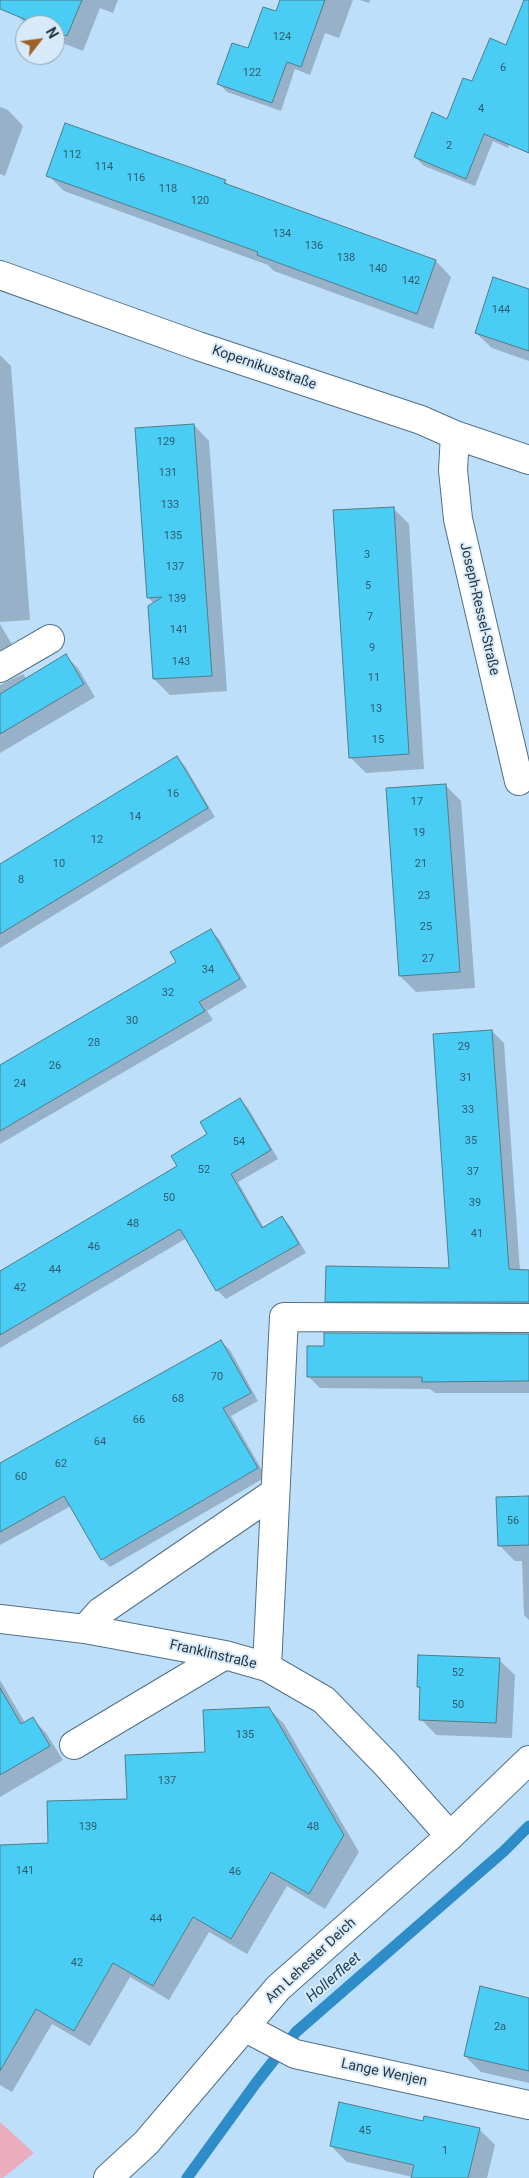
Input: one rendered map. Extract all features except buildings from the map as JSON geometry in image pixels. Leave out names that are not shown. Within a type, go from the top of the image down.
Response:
[{"type":"street","name":"Kopernikusstraße","points":[[0,275],[198,346],[421,420],[455,435],[529,460]]},
{"type":"street","name":"Joseph-Ressel-Straße","points":[[455,435],[453,470],[458,519],[519,781]]},
{"type":"street","points":[[0,668],[50,639]]},
{"type":"street","points":[[266,1667],[284,1317],[529,1318]]},
{"type":"street","points":[[85,1629],[100,1612],[274,1493]]},
{"type":"street","name":"Franklinstraße","points":[[0,1618],[85,1629],[225,1655],[266,1667],[324,1700],[386,1764],[450,1836]]},
{"type":"street","points":[[74,1745],[225,1655]]},
{"type":"street","name":"Am Lehester Deich","points":[[108,2178],[146,2142],[278,1988],[450,1836],[529,1760]]},
{"type":"street","name":"Lange Wenjen","points":[[244,2027],[284,2048],[529,2105]]},
{"type":"shaded area","points":[[0,2122],[34,2153],[3,2178],[0,2178]]},
{"type":"waterway","name":"Hollerfleet","points":[[187,2178],[256,2083],[296,2032],[504,1851],[529,1826]]}]
